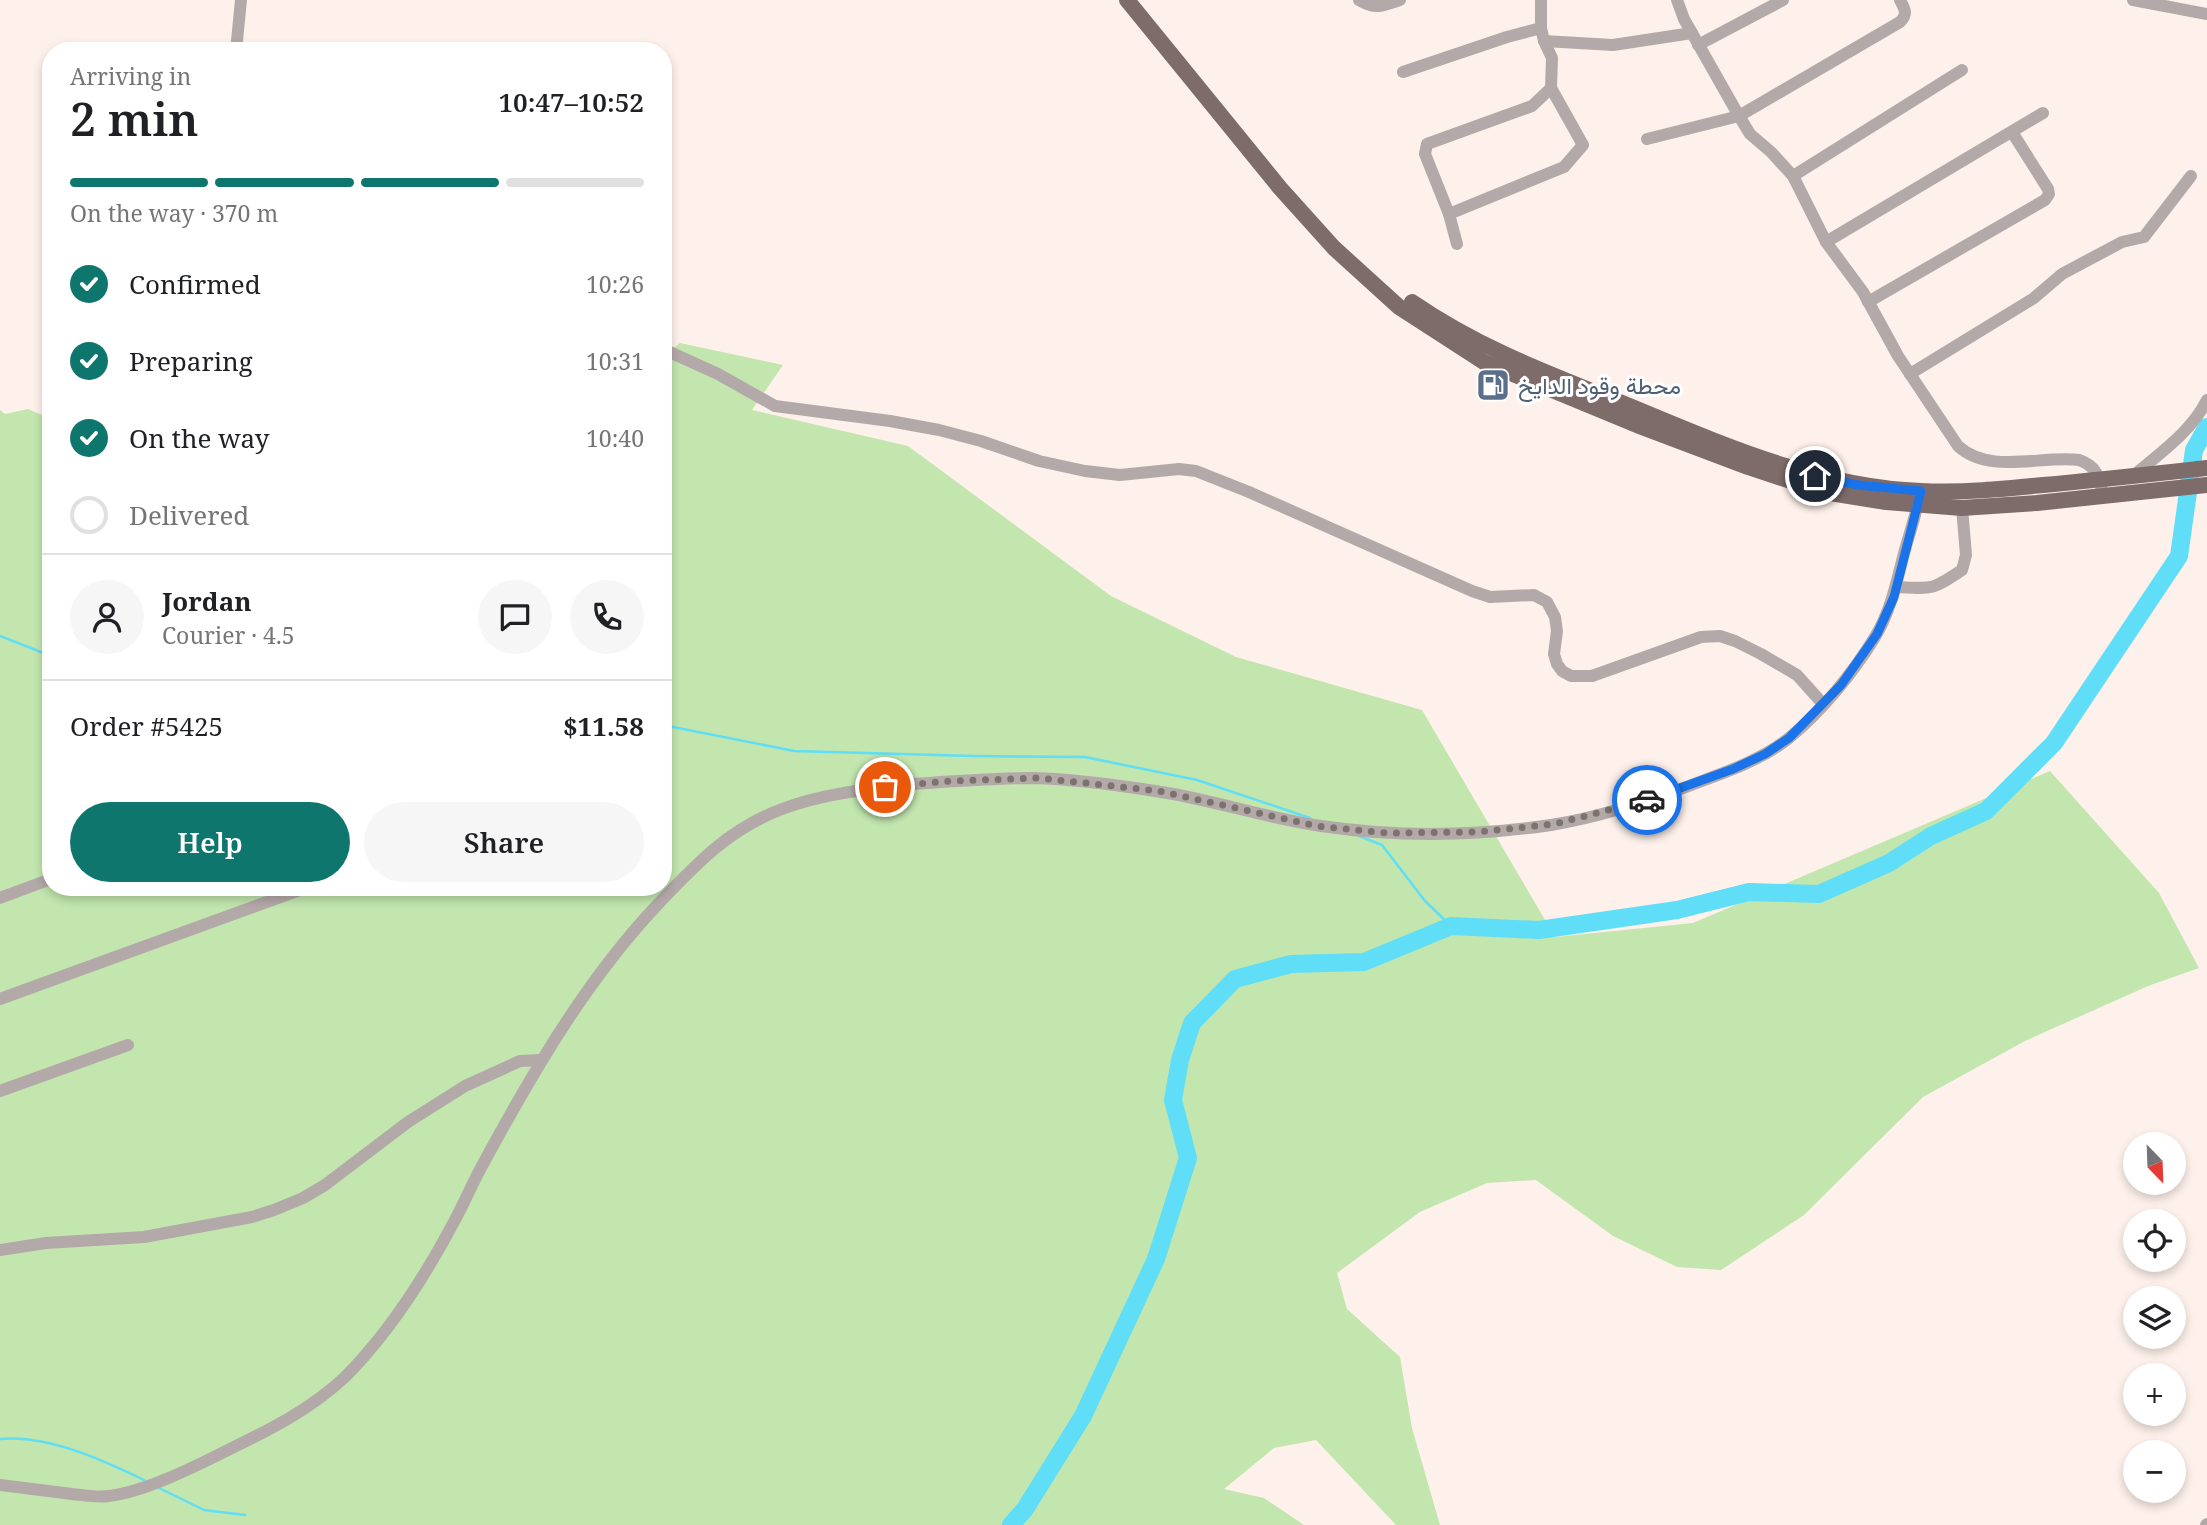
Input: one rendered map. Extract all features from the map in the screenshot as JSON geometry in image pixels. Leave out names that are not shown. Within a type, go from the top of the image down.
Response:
[{"type":"main road","points":[[1128,0],[1280,188],[1334,248],[1399,306],[1484,362],[1748,467],[1824,492],[1919,498],[1992,490],[2102,487],[2165,489],[2207,485]]},
{"type":"main road","points":[[1139,0],[1286,179],[1371,270],[1427,313],[1489,349],[1745,452],[1815,476],[1962,508],[2037,503],[2102,487],[2133,476],[2207,468]]},
{"type":"street","points":[[237,42],[241,0]]},
{"type":"street","points":[[1359,0],[1379,7],[1399,0]]},
{"type":"street","points":[[1449,214],[1564,167],[1583,145],[1551,88],[1552,58],[1542,34],[1541,0]]},
{"type":"street","points":[[1677,0],[1684,19],[1750,134],[1793,176],[1826,242],[1868,302],[1910,374],[1958,446],[1967,454],[1995,461],[2079,460],[2095,470],[2102,487]]},
{"type":"street","points":[[1404,72],[1507,37],[1542,34],[1613,46],[1695,39],[1783,0]]},
{"type":"street","points":[[1647,139],[1739,116],[1900,22],[1906,11],[1900,0]]},
{"type":"street","points":[[2133,0],[2207,13]]},
{"type":"street","points":[[1793,176],[1962,70]]},
{"type":"street","points":[[1457,244],[1449,214],[1425,153],[1427,144],[1532,106],[1551,88]]},
{"type":"street","points":[[1826,242],[2043,113]]},
{"type":"street","points":[[1868,302],[2045,200],[2049,194],[2048,188],[2012,132]]},
{"type":"street","points":[[1910,374],[2034,298],[2062,274],[2122,242],[2144,237],[2191,176]]},
{"type":"street","points":[[672,353],[775,406],[939,430],[1040,461],[1085,471],[1120,475],[1179,469],[1196,471],[1472,592],[1490,597],[1534,595],[1547,602],[1555,617],[1557,631],[1554,653],[1557,664],[1571,676],[1592,676],[1701,637],[1720,636],[1735,641],[1797,675],[1823,704]]},
{"type":"street","points":[[2133,476],[2187,430],[2207,400]]},
{"type":"street","points":[[672,890],[702,858],[742,827],[784,808],[864,789],[950,781],[1039,778],[1159,791],[1317,826],[1387,833],[1478,832],[1555,824],[1679,790],[1765,754],[1789,738],[1841,685],[1877,634],[1894,597],[1919,498]]},
{"type":"street","points":[[1897,587],[1931,589],[1962,570],[1966,555],[1962,508]]},
{"type":"street","points":[[0,898],[42,882]]},
{"type":"street","points":[[0,999],[283,896]]},
{"type":"street","points":[[0,1485],[92,1496],[110,1496],[134,1490],[192,1468],[280,1424],[316,1401],[344,1378],[378,1340],[404,1305],[454,1223],[541,1060],[607,963],[666,896]]},
{"type":"street","points":[[0,1091],[128,1045]]},
{"type":"street","points":[[0,1250],[46,1243],[144,1237],[252,1217],[274,1210],[325,1185],[408,1122],[465,1086],[520,1061],[541,1060]]},
{"type":"green space","points":[[680,343],[783,365],[752,410],[908,446],[1111,596],[1236,657],[1422,710],[1555,937],[1693,923],[2050,771],[2159,893],[2199,968],[2148,986],[2025,1041],[1923,1097],[1804,1215],[1721,1270],[1677,1267],[1613,1236],[1536,1180],[1487,1183],[1420,1212],[1337,1273],[1347,1309],[1400,1357],[1412,1428],[1440,1525],[1396,1525],[1316,1440],[1274,1448],[1224,1489],[1264,1498],[1304,1525],[0,1525],[0,410],[5,414],[28,409],[42,415],[42,896],[672,896],[672,350]]},
{"type":"waterway","points":[[1011,1525],[1025,1509],[1083,1416],[1156,1259],[1188,1158],[1173,1100],[1180,1060],[1192,1023],[1235,979],[1291,964],[1364,962],[1451,926],[1539,930],[1677,910],[1749,892],[1819,894],[1889,863],[1931,836],[1986,811],[2054,743],[2179,556],[2194,450],[2207,427]]},
{"type":"waterway","points":[[0,636],[42,652]]},
{"type":"waterway","points":[[672,727],[794,751],[1085,757],[1197,780],[1310,818]]},
{"type":"waterway","points":[[1359,836],[1382,845],[1425,901],[1451,926]]},
{"type":"waterway","points":[[0,1439],[56,1445],[112,1465],[146,1481]]},
{"type":"waterway","points":[[159,1488],[204,1510],[245,1515]]},
{"type":"way so far","points":[[885,787],[950,781],[1039,778],[1159,791],[1317,826],[1387,833],[1478,832],[1555,824],[1647,800]]},
{"type":"place","name":"محطة وقود الدايخ","points":[[1493,385]]},
{"type":"route","points":[[1647,800],[1733,769],[1765,754],[1789,738],[1841,685],[1877,634],[1894,597],[1921,491],[1858,485],[1815,476]]}]
